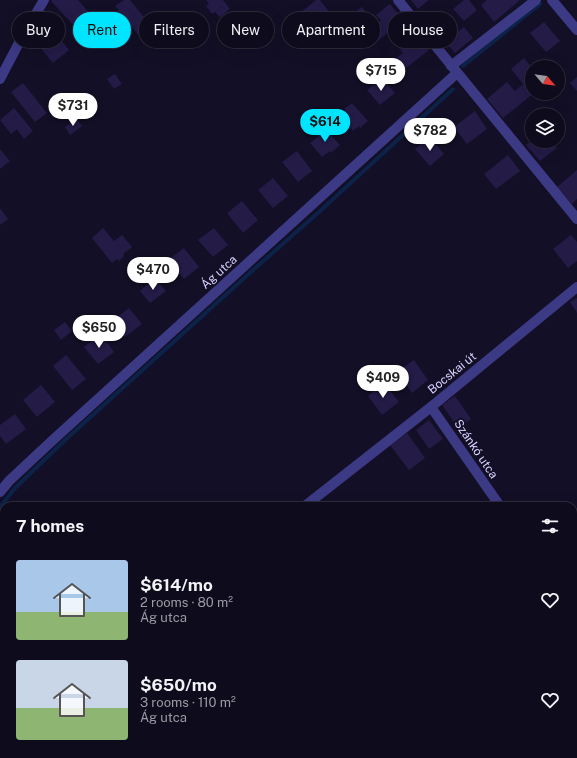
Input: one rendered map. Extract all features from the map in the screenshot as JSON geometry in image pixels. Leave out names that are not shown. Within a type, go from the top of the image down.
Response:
[{"type":"street","points":[[0,79],[44,0]]},
{"type":"street","points":[[398,0],[577,220]]},
{"type":"street","name":"Ág utca","points":[[0,492],[9,481],[54,439],[454,70],[536,0]]},
{"type":"street","points":[[552,0],[577,30]]},
{"type":"street","name":"Bocskai út","points":[[310,502],[431,407],[577,288]]},
{"type":"street","name":"Szánkó utca","points":[[431,407],[497,502]]},
{"type":"building","points":[[78,0],[88,12],[73,12],[73,25],[65,16],[65,12],[61,12],[51,1]]},
{"type":"building","points":[[124,0],[130,0],[140,12],[139,36],[131,26],[131,12],[117,12],[119,10],[115,6]]},
{"type":"building","points":[[206,0],[223,0],[230,9],[226,12],[217,12],[217,14],[215,12],[212,14],[206,6],[209,4]]},
{"type":"building","points":[[316,0],[320,0],[329,12],[301,12]]},
{"type":"building","points":[[411,0],[429,0],[418,9]]},
{"type":"building","points":[[464,0],[469,0],[477,10],[464,21],[453,9]]},
{"type":"building","points":[[487,0],[520,0],[494,22],[481,5]]},
{"type":"building","points":[[390,4],[396,12],[388,12],[388,32],[380,39],[381,20],[380,12]]},
{"type":"building","points":[[362,7],[366,12],[355,12]]},
{"type":"building","points":[[544,22],[560,41],[546,52],[530,33]]},
{"type":"building","points":[[464,27],[473,38],[455,53],[451,48],[457,48],[457,32]]},
{"type":"building","points":[[65,45],[69,50],[53,63],[41,48],[65,48]]},
{"type":"building","points":[[399,48],[427,48],[429,50],[402,71],[394,60],[403,53]]},
{"type":"building","points":[[524,58],[526,60],[525,100],[503,118],[487,99],[507,82],[515,91],[523,84],[511,69]]},
{"type":"building","points":[[115,74],[122,84],[114,89],[107,79]]},
{"type":"building","points":[[577,77],[577,91],[570,83]]},
{"type":"building","points":[[382,78],[395,93],[380,105],[367,90]]},
{"type":"building","points":[[23,83],[47,113],[35,122],[11,92]]},
{"type":"building","points":[[352,103],[368,121],[360,128],[359,126],[353,131],[341,117],[346,112],[344,109]]},
{"type":"building","points":[[14,108],[33,131],[24,139],[17,129],[11,134],[0,120]]},
{"type":"building","points":[[475,111],[487,129],[467,144],[454,127]]},
{"type":"building","points":[[77,119],[82,126],[70,135],[65,127]]},
{"type":"building","points":[[324,127],[340,145],[331,153],[330,151],[322,157],[310,143],[318,137],[315,134]]},
{"type":"building","points":[[429,137],[444,154],[430,166],[415,149]]},
{"type":"building","points":[[529,148],[557,148],[540,161]]},
{"type":"building","points":[[0,149],[10,161],[0,169]]},
{"type":"building","points":[[297,151],[312,171],[298,182],[282,162]]},
{"type":"building","points":[[508,155],[520,171],[496,189],[484,174]]},
{"type":"building","points":[[577,170],[577,199],[572,204],[557,187]]},
{"type":"building","points":[[273,178],[288,196],[273,208],[258,190]]},
{"type":"building","points":[[242,201],[258,220],[243,233],[227,213]]},
{"type":"building","points":[[0,208],[8,219],[0,225]]},
{"type":"building","points":[[103,228],[114,241],[122,235],[132,247],[123,254],[124,256],[119,261],[117,259],[112,263],[92,238]]},
{"type":"building","points":[[214,228],[228,245],[213,257],[198,240]]},
{"type":"building","points":[[571,235],[577,242],[577,261],[568,268],[553,249]]},
{"type":"building","points":[[184,248],[199,267],[184,279],[168,260]]},
{"type":"building","points":[[155,278],[166,291],[150,303],[140,291]]},
{"type":"building","points":[[577,298],[577,313],[570,302]]},
{"type":"building","points":[[129,308],[142,324],[125,337],[112,321]]},
{"type":"building","points":[[65,322],[72,331],[61,340],[54,330]]},
{"type":"building","points":[[101,334],[114,352],[98,364],[84,347]]},
{"type":"building","points":[[66,355],[86,379],[72,390],[53,366]]},
{"type":"building","points":[[414,360],[428,380],[412,393],[397,372]]},
{"type":"building","points":[[384,383],[399,402],[382,415],[368,396]]},
{"type":"building","points":[[41,385],[55,402],[37,417],[23,400]]},
{"type":"building","points":[[455,396],[471,419],[458,428],[442,405]]},
{"type":"building","points":[[15,414],[26,429],[6,444],[0,436],[0,425]]},
{"type":"building","points":[[429,420],[443,439],[429,449],[416,430]]},
{"type":"building","points":[[407,433],[425,458],[409,470],[390,445]]},
{"type":"waterway","points":[[463,66],[540,4]]},
{"type":"waterway","points":[[4,502],[15,488],[64,441],[319,212],[453,89]]}]
